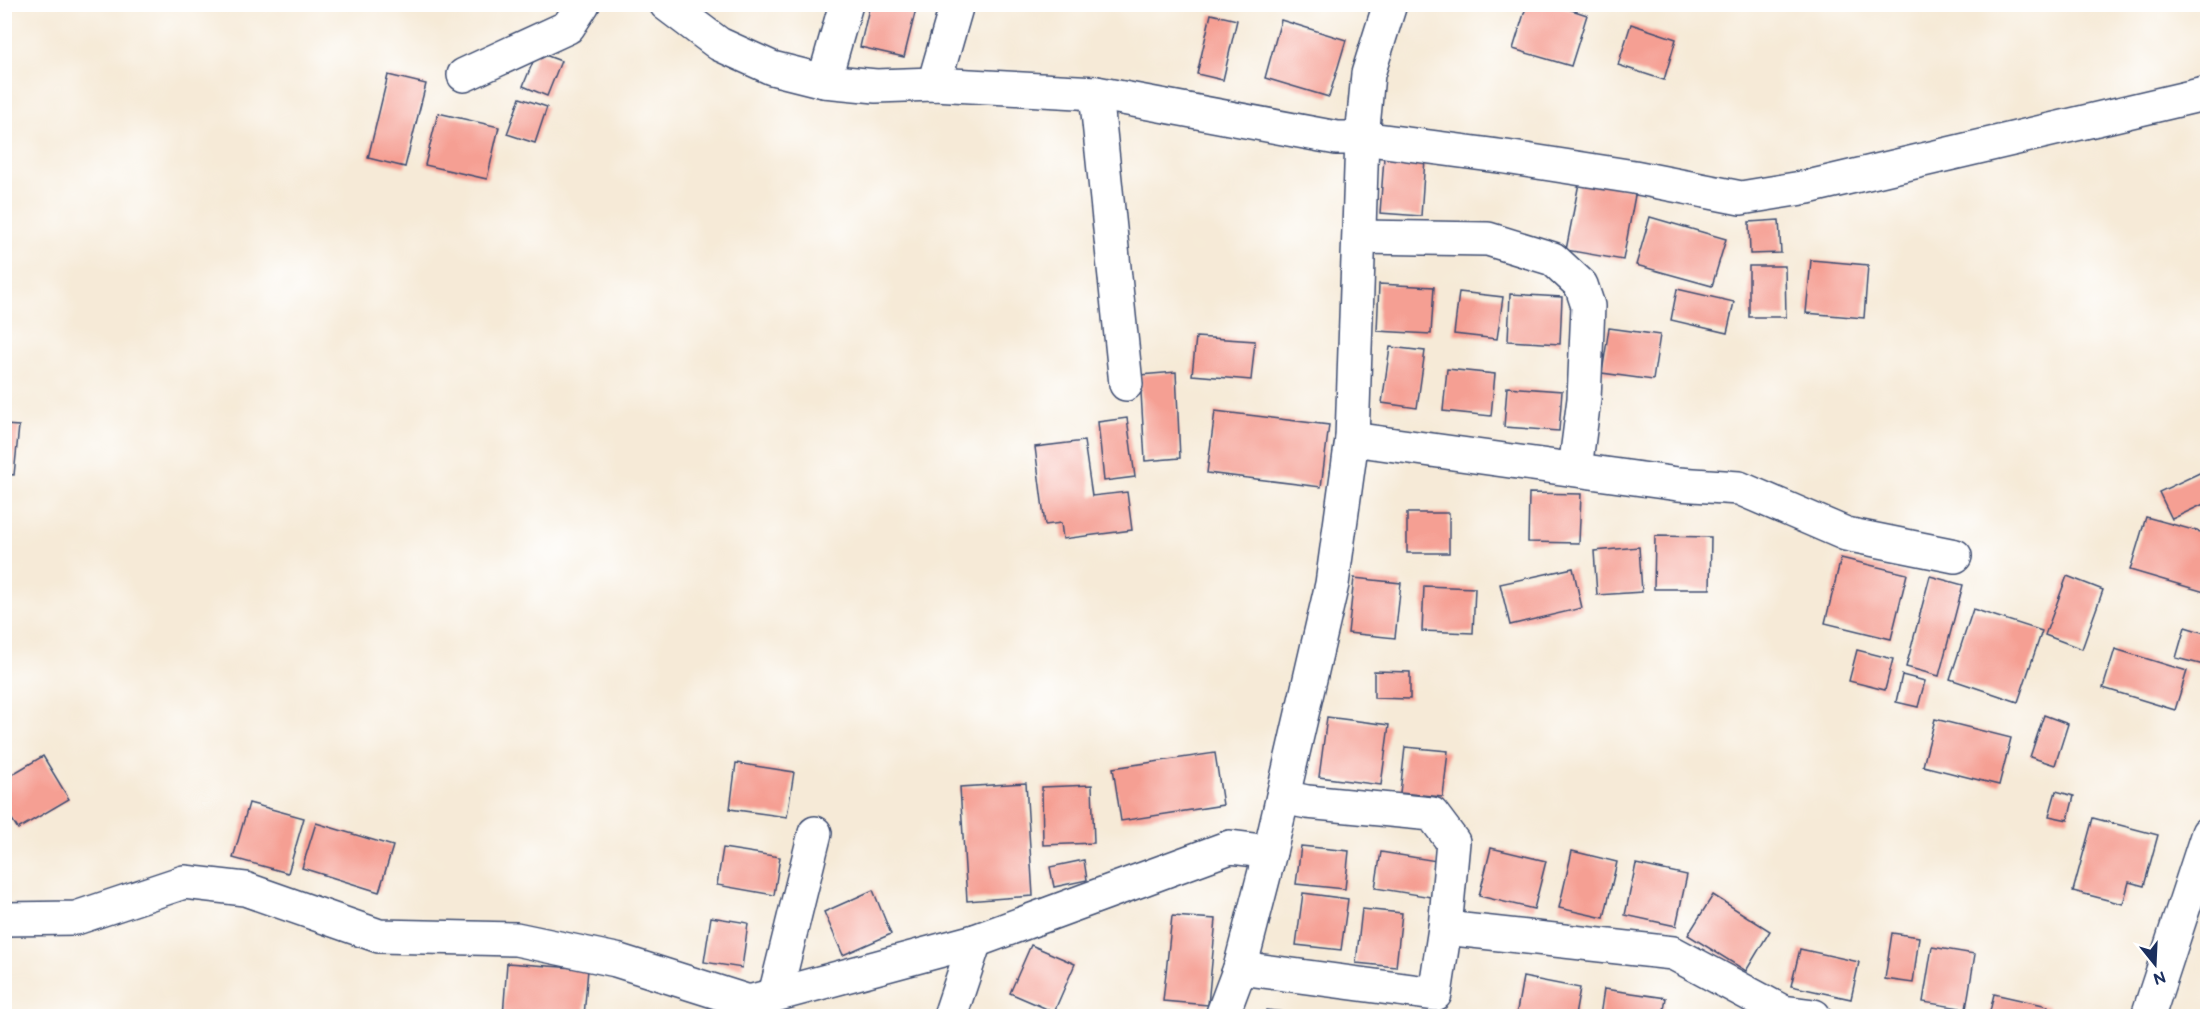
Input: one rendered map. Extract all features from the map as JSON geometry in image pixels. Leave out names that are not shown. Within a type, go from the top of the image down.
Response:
[{"type":"street","points":[[464,75],[568,27],[583,4]]},
{"type":"street","points":[[666,4],[719,44],[772,68],[824,81],[876,86],[934,84],[1096,93],[1336,138],[1362,138],[1634,177],[1741,198],[1808,187],[2208,93]]},
{"type":"street","points":[[824,81],[846,4]]},
{"type":"street","points":[[934,84],[957,4]]},
{"type":"street","points":[[1222,1017],[1240,968],[1270,852],[1332,584],[1352,439],[1362,138],[1368,74],[1390,4]]},
{"type":"street","points":[[1096,93],[1126,384]]},
{"type":"street","points":[[1360,237],[1488,239],[1553,259],[1581,285],[1588,306],[1584,399],[1575,469]]},
{"type":"street","points":[[1352,439],[1678,484],[1739,488],[1846,534],[1955,556]]},
{"type":"street","points":[[1240,968],[1435,994],[1445,928],[1453,842],[1431,814],[1307,802],[1283,797]]},
{"type":"street","points":[[756,1005],[815,833]]},
{"type":"street","points":[[2148,1017],[2208,833]]},
{"type":"street","points":[[4,919],[76,918],[184,882],[245,890],[379,936],[516,939],[616,960],[756,1005],[975,942],[1230,847],[1270,852]]},
{"type":"street","points":[[1445,928],[1673,953],[1783,1012],[1814,1017]]},
{"type":"street","points":[[950,1017],[975,942]]},
{"type":"building","points":[[870,4],[917,5],[904,57],[860,47]]},
{"type":"building","points":[[1527,4],[1553,4],[1587,15],[1571,66],[1513,49]]},
{"type":"building","points":[[1211,14],[1237,20],[1223,80],[1197,74]]},
{"type":"building","points":[[1281,20],[1346,40],[1329,97],[1265,78]]},
{"type":"building","points":[[1631,24],[1676,39],[1664,80],[1618,65]]},
{"type":"building","points":[[537,52],[561,61],[547,96],[523,86]]},
{"type":"building","points":[[388,75],[426,84],[405,167],[368,158]]},
{"type":"building","points":[[520,98],[547,107],[535,143],[507,134]]},
{"type":"building","points":[[438,113],[499,127],[487,179],[425,165]]},
{"type":"building","points":[[1384,157],[1425,159],[1421,216],[1380,213]]},
{"type":"building","points":[[1580,178],[1636,190],[1623,260],[1566,250]]},
{"type":"building","points":[[1650,217],[1726,239],[1712,286],[1636,265]]},
{"type":"building","points":[[1779,220],[1781,253],[1750,254],[1749,222]]},
{"type":"building","points":[[1811,260],[1868,265],[1864,318],[1806,313]]},
{"type":"building","points":[[1749,266],[1785,266],[1786,317],[1749,317]]},
{"type":"building","points":[[1379,284],[1434,287],[1431,334],[1377,331]]},
{"type":"building","points":[[1677,289],[1734,302],[1727,333],[1671,320]]},
{"type":"building","points":[[1459,292],[1503,297],[1497,339],[1454,334]]},
{"type":"building","points":[[1510,294],[1562,297],[1560,344],[1508,341]]},
{"type":"building","points":[[1609,328],[1660,335],[1653,380],[1602,373]]},
{"type":"building","points":[[1196,337],[1255,341],[1251,380],[1192,375]]},
{"type":"building","points":[[1390,347],[1425,351],[1417,408],[1382,403]]},
{"type":"building","points":[[1447,369],[1495,374],[1491,416],[1443,411]]},
{"type":"building","points":[[1176,372],[1180,458],[1145,461],[1140,375]]},
{"type":"building","points":[[1507,387],[1562,391],[1559,431],[1504,427]]},
{"type":"building","points":[[1215,411],[1329,425],[1321,487],[1207,473]]},
{"type":"building","points":[[1127,418],[1135,477],[1104,481],[1098,422]]},
{"type":"building","points":[[4,425],[19,426],[14,475],[4,474]]},
{"type":"building","points":[[1084,441],[1092,496],[1127,492],[1132,530],[1063,539],[1061,523],[1045,525],[1035,447]]},
{"type":"building","points":[[2208,469],[2208,502],[2172,519],[2159,492]]},
{"type":"building","points":[[1529,493],[1581,494],[1579,543],[1528,542]]},
{"type":"building","points":[[1407,513],[1449,513],[1449,553],[1407,553]]},
{"type":"building","points":[[2146,517],[2208,534],[2208,593],[2130,570]]},
{"type":"building","points":[[1655,536],[1711,537],[1710,589],[1654,589]]},
{"type":"building","points":[[1639,547],[1642,592],[1597,595],[1594,551]]},
{"type":"building","points":[[1841,558],[1907,574],[1891,639],[1825,623]]},
{"type":"building","points":[[1573,568],[1582,608],[1510,625],[1500,584]]},
{"type":"building","points":[[1930,576],[1963,585],[1939,676],[1906,667]]},
{"type":"building","points":[[2067,576],[2103,590],[2082,649],[2045,635]]},
{"type":"building","points":[[1354,578],[1401,583],[1395,638],[1348,633]]},
{"type":"building","points":[[1424,586],[1475,588],[1473,633],[1422,631]]},
{"type":"building","points":[[1973,609],[2042,631],[2018,702],[1950,679]]},
{"type":"building","points":[[2185,627],[2208,634],[2208,666],[2176,658]]},
{"type":"building","points":[[2115,649],[2187,671],[2175,710],[2103,688]]},
{"type":"building","points":[[1857,650],[1893,659],[1885,690],[1849,681]]},
{"type":"building","points":[[1374,671],[1410,672],[1410,699],[1374,698]]},
{"type":"building","points":[[1902,675],[1925,681],[1918,707],[1896,702]]},
{"type":"building","points":[[2044,715],[2068,724],[2055,765],[2030,757]]},
{"type":"building","points":[[1327,717],[1389,725],[1381,785],[1319,777]]},
{"type":"building","points":[[1935,719],[2011,738],[1999,785],[1923,766]]},
{"type":"building","points":[[1405,747],[1448,751],[1443,797],[1400,793]]},
{"type":"building","points":[[1215,753],[1223,805],[1121,821],[1113,768]]},
{"type":"building","points":[[43,756],[69,799],[18,829],[4,807],[4,779]]},
{"type":"building","points":[[736,763],[794,772],[787,817],[730,809]]},
{"type":"building","points":[[1026,783],[1033,896],[967,901],[960,787]]},
{"type":"building","points":[[1092,785],[1094,843],[1043,845],[1042,787]]},
{"type":"building","points":[[2056,791],[2074,796],[2068,820],[2049,816]]},
{"type":"building","points":[[249,803],[304,818],[288,873],[233,858]]},
{"type":"building","points":[[2093,818],[2158,835],[2144,886],[2129,882],[2123,904],[2073,891]]},
{"type":"building","points":[[316,823],[393,846],[379,892],[302,868]]},
{"type":"building","points":[[1301,846],[1349,851],[1345,889],[1296,884]]},
{"type":"building","points":[[723,848],[780,857],[774,895],[717,885]]},
{"type":"building","points":[[1491,848],[1546,861],[1534,909],[1479,896]]},
{"type":"building","points":[[1572,851],[1617,862],[1604,918],[1559,908]]},
{"type":"building","points":[[1381,852],[1437,861],[1431,897],[1375,888]]},
{"type":"building","points":[[1084,860],[1087,880],[1054,887],[1050,867]]},
{"type":"building","points":[[1636,864],[1687,875],[1676,926],[1625,915]]},
{"type":"building","points":[[873,890],[891,934],[843,955],[824,912]]},
{"type":"building","points":[[1303,893],[1348,899],[1341,950],[1296,945]]},
{"type":"building","points":[[1713,895],[1770,931],[1746,971],[1688,935]]},
{"type":"building","points":[[1362,909],[1402,913],[1396,967],[1356,963]]},
{"type":"building","points":[[1172,916],[1216,919],[1208,1005],[1163,1001]]},
{"type":"building","points":[[711,917],[748,923],[742,968],[704,962]]},
{"type":"building","points":[[1892,933],[1919,937],[1913,983],[1885,979]]},
{"type":"building","points":[[1031,945],[1075,964],[1054,1012],[1010,993]]},
{"type":"building","points":[[1932,947],[1975,954],[1966,1009],[1923,1002]]},
{"type":"building","points":[[1800,949],[1859,962],[1851,999],[1791,986]]},
{"type":"building","points":[[507,963],[588,969],[584,1016],[503,1016]]},
{"type":"building","points":[[1523,977],[1580,988],[1575,1016],[1516,1016]]},
{"type":"building","points":[[1604,989],[1666,998],[1663,1016],[1600,1016]]},
{"type":"building","points":[[1994,994],[2048,1006],[2046,1016],[1989,1016]]},
{"type":"building","points":[[1266,1010],[1313,1015],[1313,1016],[1266,1016]]}]
